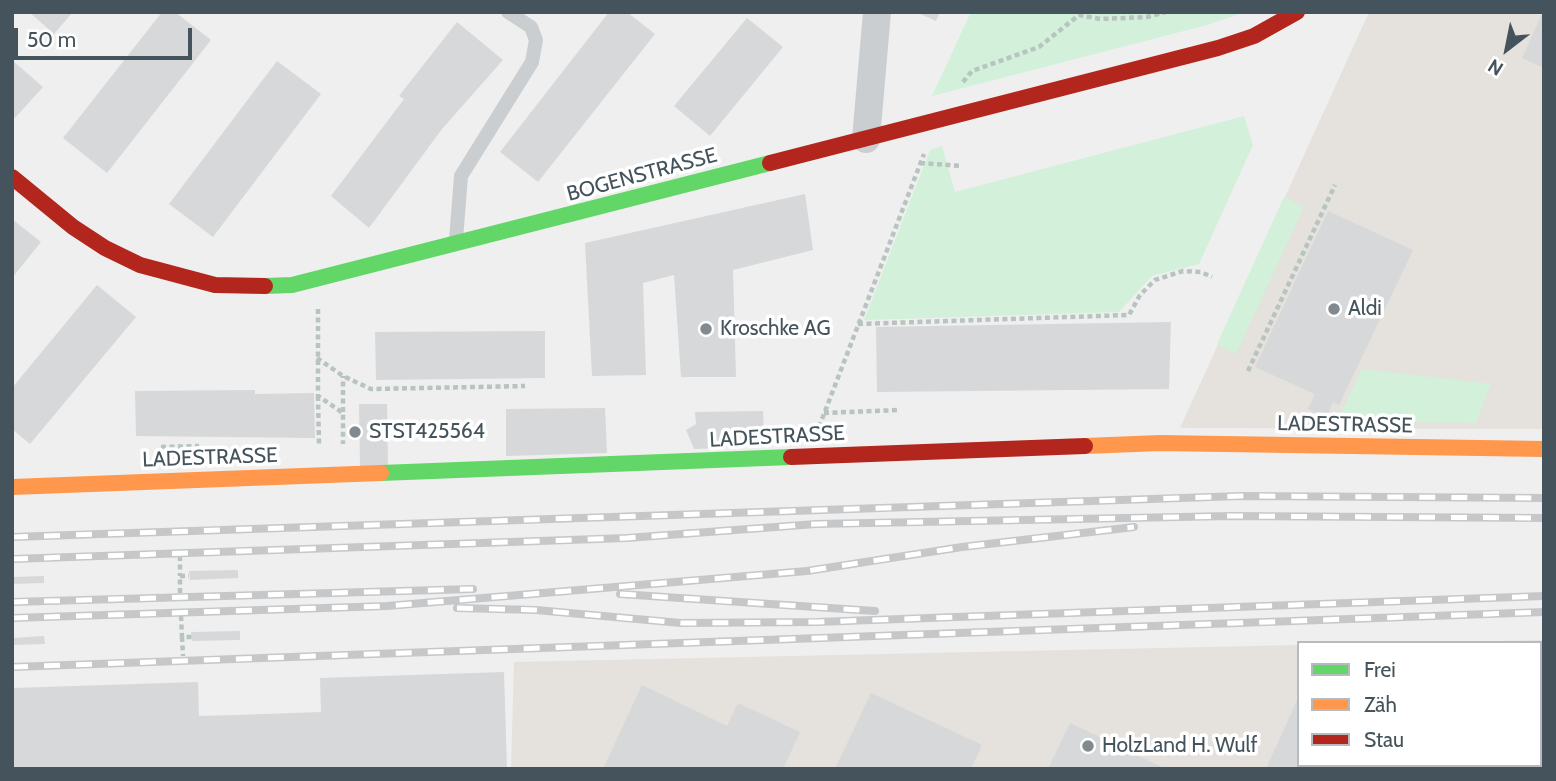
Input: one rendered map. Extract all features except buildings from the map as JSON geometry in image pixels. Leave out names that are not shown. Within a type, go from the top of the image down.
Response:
[{"type":"street","points":[[866,139],[877,12]]},
{"type":"street","name":"BOGENSTRASSE","points":[[12,177],[89,238],[122,257],[158,272],[234,287],[273,287],[318,280],[1232,44],[1265,31],[1297,12]]},
{"type":"street","name":"LADESTRASSE","points":[[12,487],[1160,443],[1544,449]]},
{"type":"lane","points":[[456,245],[461,176],[532,62],[536,40],[531,27],[508,12]]},
{"type":"path","points":[[806,456],[938,120],[972,71],[1039,47],[1079,13],[1100,19],[1147,17],[1166,12]]},
{"type":"path","points":[[920,163],[962,166]]},
{"type":"path","points":[[1248,371],[1335,185]]},
{"type":"path","points":[[858,324],[1088,321],[1129,315],[1140,295],[1154,280],[1173,273],[1195,271],[1212,277]]},
{"type":"path","points":[[318,280],[319,444]]},
{"type":"path","points":[[317,358],[343,376],[371,389],[525,386]]},
{"type":"path","points":[[343,376],[344,473]]},
{"type":"path","points":[[318,396],[343,413]]},
{"type":"path","points":[[824,413],[898,411]]},
{"type":"path","points":[[180,556],[180,593]]},
{"type":"path","points":[[180,576],[190,576]]},
{"type":"path","points":[[181,616],[183,656]]},
{"type":"path","points":[[182,637],[191,637]]},
{"type":"shaded area","points":[[1369,12],[1544,12],[1544,429],[1180,428]]},
{"type":"shaded area","points":[[1544,640],[1544,769],[511,769],[514,662],[1297,645],[1297,767],[1542,767],[1542,641],[1499,641]]},
{"type":"green space","points":[[971,12],[1245,12],[1207,25],[932,96]]},
{"type":"green space","points":[[1244,116],[1253,145],[1199,264],[1152,276],[1119,312],[864,320],[930,150],[942,146],[955,192]]},
{"type":"green space","points":[[1284,197],[1304,207],[1236,354],[1217,344]]},
{"type":"green space","points":[[1362,369],[1491,384],[1476,423],[1337,421]]},
{"type":"railway","points":[[12,537],[1241,496],[1544,498]]},
{"type":"railway","points":[[12,559],[627,538],[816,524],[1231,516],[1544,518]]},
{"type":"railway","points":[[12,618],[387,606],[807,571],[962,547],[1134,527]]},
{"type":"railway","points":[[12,602],[473,589]]},
{"type":"railway","points":[[620,594],[875,611]]},
{"type":"railway","points":[[457,608],[536,610],[681,623],[817,622],[1544,596]]},
{"type":"railway","points":[[12,667],[1544,612]]},
{"type":"traffic: fast","points":[[265,286],[292,285],[770,163]]},
{"type":"traffic: fast","points":[[381,473],[791,457]]},
{"type":"traffic: slow","points":[[1085,446],[1160,443],[1544,449]]},
{"type":"traffic: slow","points":[[12,487],[381,473]]},
{"type":"traffic: jam","points":[[770,163],[1218,48],[1254,36],[1297,12]]},
{"type":"traffic: jam","points":[[12,177],[73,227],[105,248],[140,265],[215,285],[265,286]]},
{"type":"traffic: jam","points":[[791,457],[1085,446]]},
{"type":"place","name":"Aldi","points":[[1334,309]]},
{"type":"place","name":"Kroschke AG","points":[[706,329]]},
{"type":"place","name":"STST425564","points":[[355,432]]},
{"type":"place","name":"HolzLand H. Wulf","points":[[1088,746]]}]
